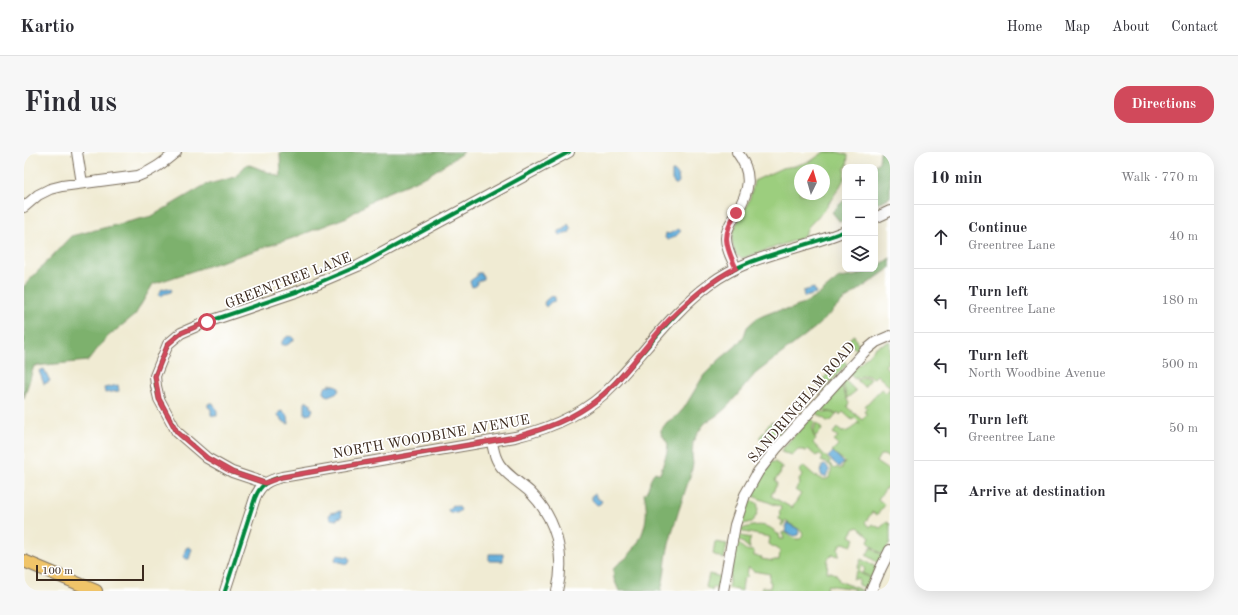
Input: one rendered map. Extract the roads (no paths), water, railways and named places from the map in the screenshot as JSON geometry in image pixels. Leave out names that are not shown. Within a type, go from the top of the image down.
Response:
[{"type":"main road","points":[[24,561],[96,591]]},
{"type":"street","points":[[77,152],[82,183]]},
{"type":"street","points":[[24,208],[38,195],[50,189],[82,183],[138,176],[166,161],[176,152]]},
{"type":"street","name":"GREENTREE LANE","points":[[265,483],[232,472],[207,458],[177,432],[159,399],[156,386],[155,376],[168,344],[181,333],[207,322],[299,291],[358,266],[570,152]]},
{"type":"street","points":[[736,268],[727,246],[726,233],[731,220],[745,196],[748,182],[746,167],[737,152]]},
{"type":"street","points":[[878,217],[890,211]]},
{"type":"street","name":"NORTH WOODBINE AVENUE","points":[[265,483],[282,477],[492,442],[537,432],[558,424],[579,412],[613,385],[671,318],[710,284],[736,268],[842,232]]},
{"type":"street","name":"SANDRINGHAM ROAD","points":[[723,591],[734,525],[745,495],[758,472],[776,449],[865,350],[876,342],[890,336]]},
{"type":"street","points":[[492,442],[499,464],[532,494],[551,521],[557,538],[560,556],[560,574],[557,591]]},
{"type":"street","points":[[225,591],[255,498],[260,488],[265,483]]},
{"type":"street","points":[[871,591],[890,550]]},
{"type":"water","points":[[672,171],[678,175],[679,182],[677,184],[675,184],[672,180]]},
{"type":"water","points":[[568,224],[571,229],[569,233],[559,234],[559,231],[565,229]]},
{"type":"water","points":[[678,229],[681,231],[676,236],[668,240],[665,238],[666,233],[669,234]]},
{"type":"water","points":[[477,273],[481,273],[483,279],[477,282],[476,286],[472,287],[470,281],[477,276]]},
{"type":"water","points":[[168,288],[172,290],[171,292],[161,296],[158,295],[162,289]]},
{"type":"water","points":[[814,288],[816,294],[804,297],[803,291]]},
{"type":"water","points":[[551,296],[555,297],[555,301],[551,302],[546,307],[544,304],[545,301]]},
{"type":"water","points":[[288,336],[293,337],[294,340],[287,345],[282,345],[282,341]]},
{"type":"water","points":[[44,369],[50,381],[44,384],[39,371]]},
{"type":"water","points":[[330,384],[338,386],[339,389],[338,392],[328,396],[324,391],[325,387],[329,386]]},
{"type":"water","points":[[118,385],[119,391],[105,393],[104,388]]},
{"type":"water","points":[[305,402],[309,402],[311,404],[311,408],[313,409],[311,414],[305,414]]},
{"type":"water","points":[[213,403],[217,411],[217,416],[211,415],[211,409],[208,407],[208,404]]},
{"type":"water","points":[[282,411],[288,416],[289,424],[284,422],[278,415],[279,412]]},
{"type":"water","points":[[833,452],[844,463],[839,467],[828,457]]},
{"type":"water","points":[[825,465],[829,470],[826,477],[822,476],[820,471],[822,466]]},
{"type":"water","points":[[595,494],[597,498],[602,501],[597,505],[592,500],[592,495]]},
{"type":"water","points":[[452,505],[459,507],[461,510],[457,513],[449,512],[448,509]]},
{"type":"water","points":[[341,511],[342,517],[337,518],[337,520],[329,517],[330,513]]},
{"type":"water","points":[[787,523],[798,529],[798,535],[795,536],[785,532]]},
{"type":"water","points":[[188,547],[192,549],[189,559],[187,559],[183,557],[186,548]]},
{"type":"water","points":[[489,554],[503,554],[503,561],[489,561]]},
{"type":"water","points":[[337,555],[349,557],[350,559],[348,564],[336,561],[335,559]]}]
